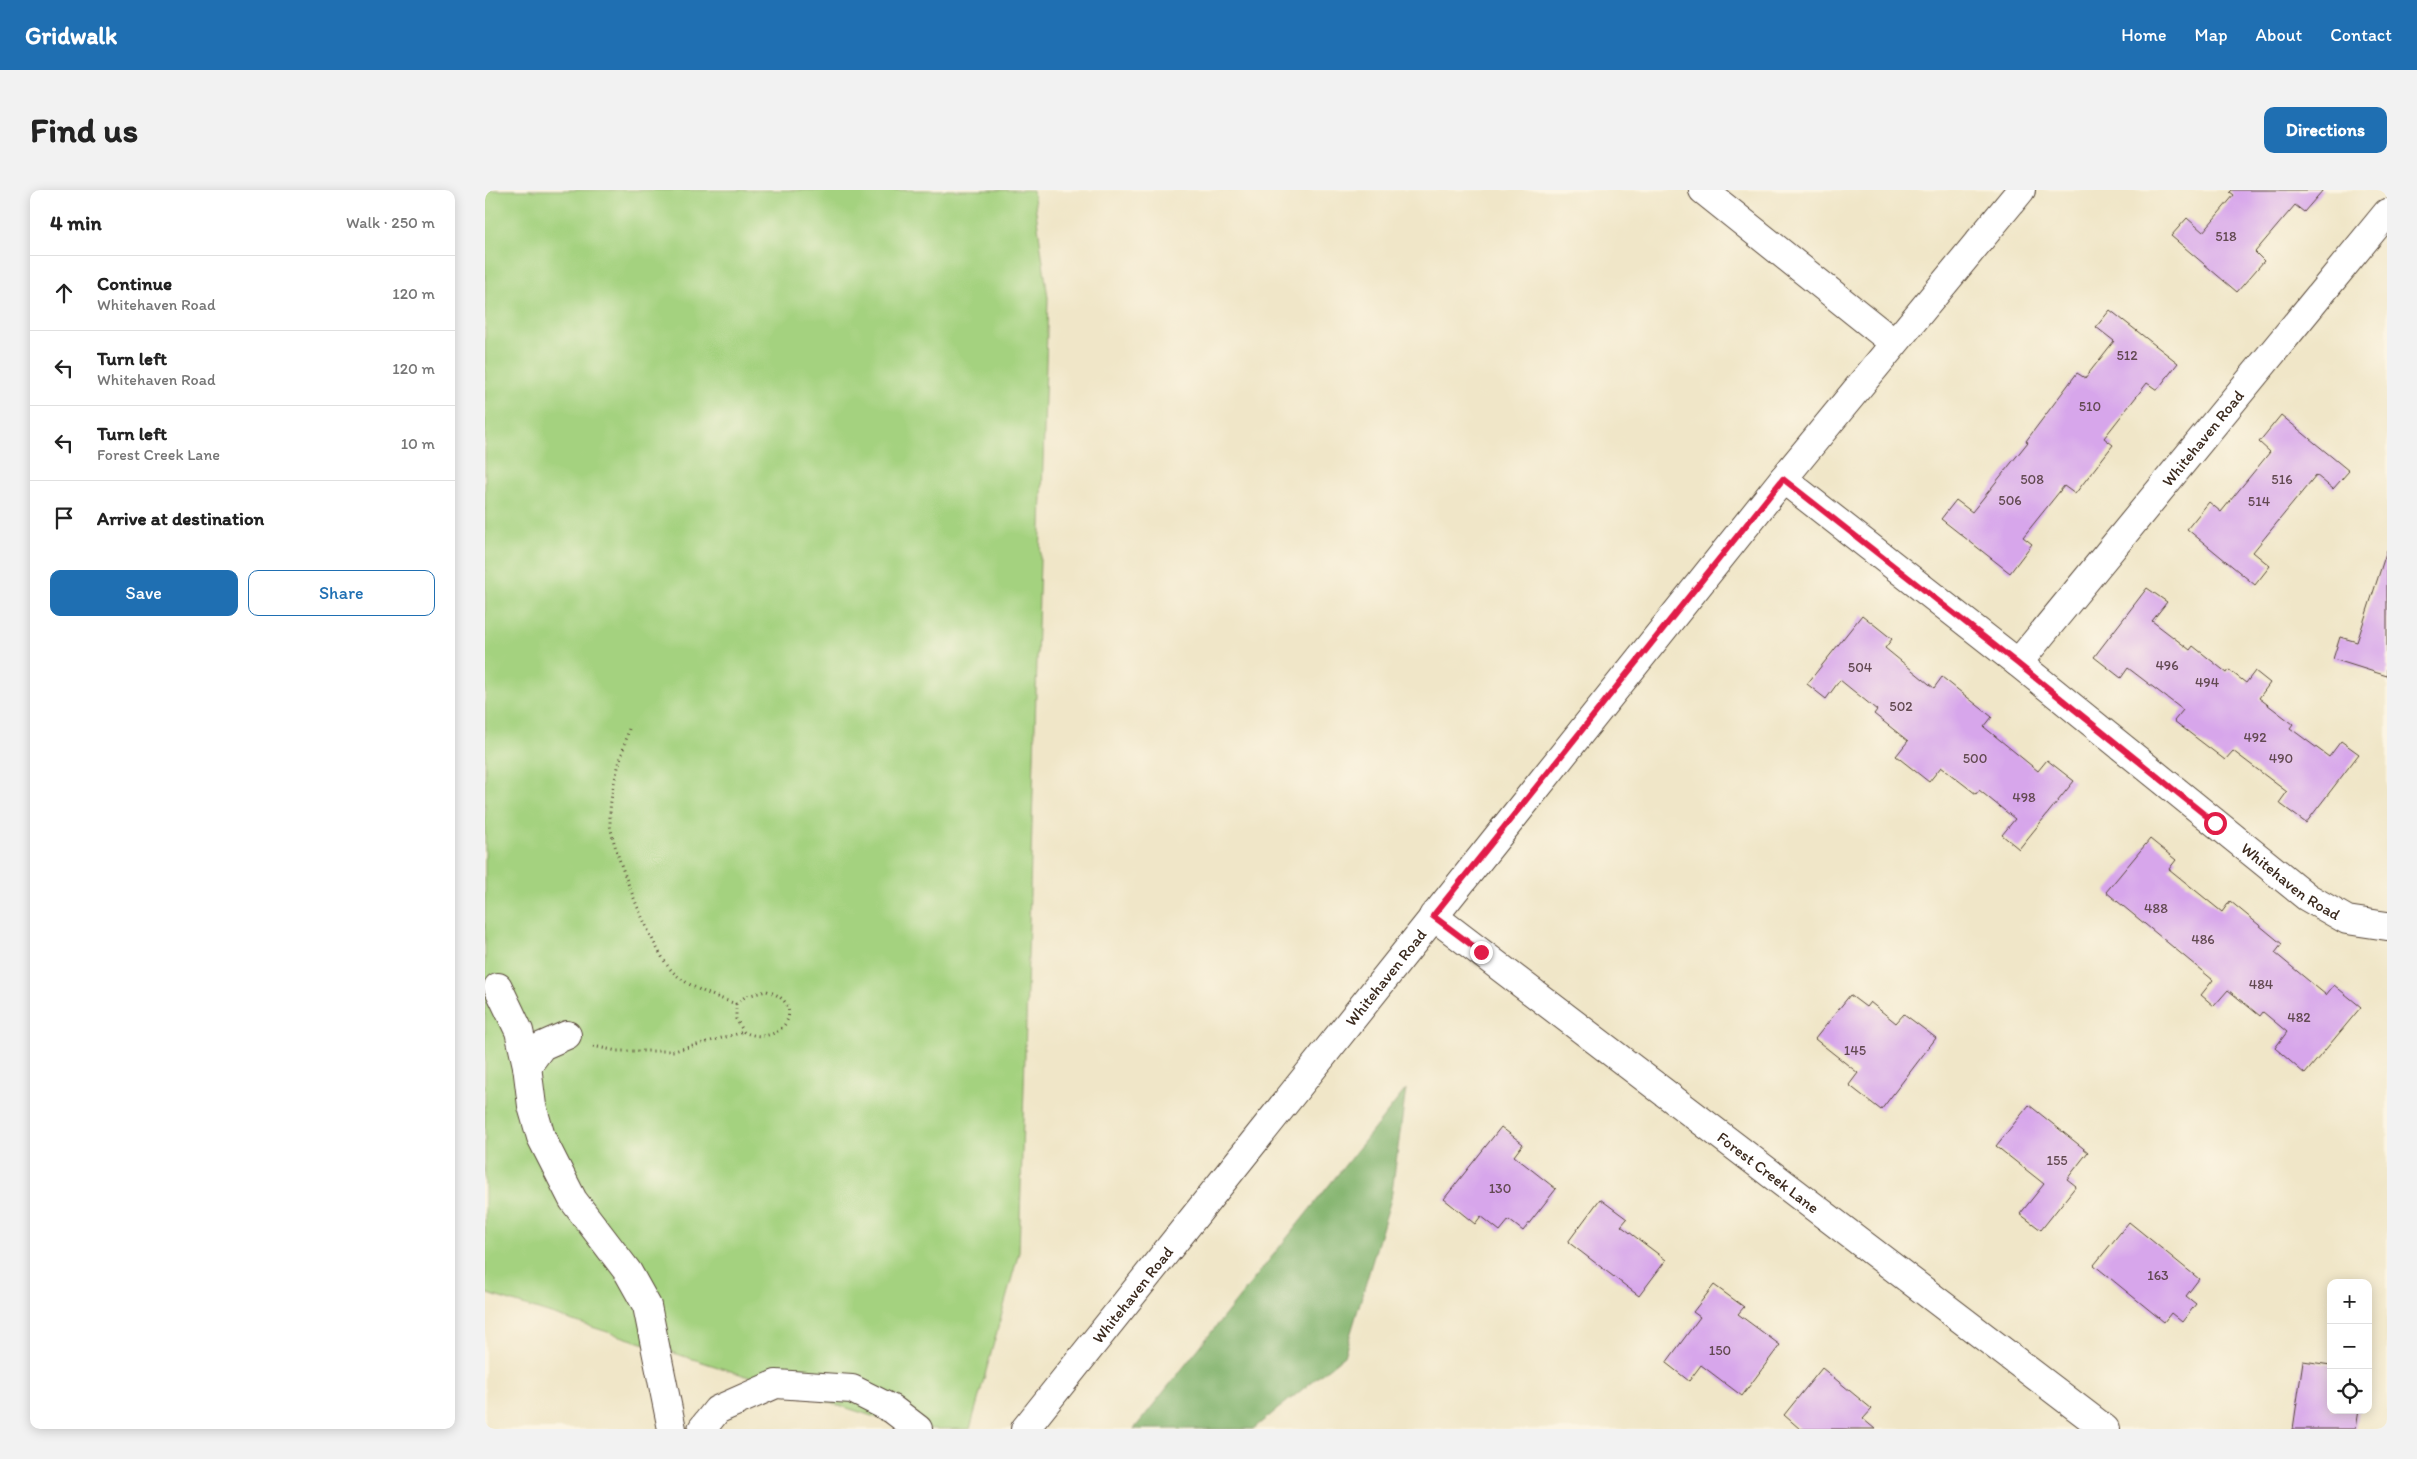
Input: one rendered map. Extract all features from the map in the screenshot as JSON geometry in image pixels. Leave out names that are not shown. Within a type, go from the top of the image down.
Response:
[{"type":"street","points":[[1703,190],[1894,344]]},
{"type":"street","name":"Whitehaven Road","points":[[1025,1429],[1783,479],[2021,190]]},
{"type":"street","name":"Whitehaven Road","points":[[2017,663],[2387,213]]},
{"type":"street","name":"Whitehaven Road","points":[[1783,479],[2017,663],[2307,896],[2347,920],[2387,926]]},
{"type":"street","name":"Forest Creek Lane","points":[[1433,916],[2105,1429]]},
{"type":"street","points":[[498,987],[519,1031],[527,1066],[532,1106],[541,1137],[573,1200],[628,1272],[647,1306],[672,1429]]},
{"type":"street","points":[[527,1066],[542,1046],[567,1035]]},
{"type":"street","points":[[702,1429],[717,1410],[777,1384],[852,1389],[892,1409],[918,1429]]},
{"type":"path","points":[[629,729],[610,803],[610,824],[629,884],[654,944],[663,960],[673,972],[688,984],[736,1004]]},
{"type":"path","points":[[567,1035],[593,1046],[639,1052],[674,1051],[744,1032],[763,1037],[774,1035],[782,1029],[788,1019],[788,1008],[785,1000],[777,994],[767,991],[747,996],[736,1004]]},
{"type":"path","points":[[736,1004],[736,1019],[744,1032]]},
{"type":"green space","points":[[485,190],[1033,190],[1048,298],[1019,1252],[970,1429],[913,1429],[485,1293]]},
{"type":"green space","points":[[1406,1089],[1391,1199],[1344,1356],[1253,1429],[1134,1429]]},
{"type":"building","points":[[2232,190],[2323,190],[2304,212],[2295,205],[2255,252],[2264,261],[2237,292],[2171,236],[2187,218],[2203,232],[2234,195],[2230,192]]},
{"type":"building","points":[[2110,310],[2178,363],[2157,390],[2147,383],[2104,438],[2113,445],[2075,494],[2064,486],[2023,537],[2032,544],[2010,573],[1941,519],[1956,500],[1972,512],[2028,442],[2026,441],[2077,373],[2085,378],[2114,341],[2096,327]]},
{"type":"building","points":[[2281,415],[2349,471],[2333,489],[2316,475],[2253,552],[2270,566],[2255,585],[2187,529],[2209,502],[2221,512],[2270,452],[2259,442]]},
{"type":"building","points":[[2387,550],[2387,676],[2333,659],[2340,637],[2357,642]]},
{"type":"building","points":[[2147,588],[2167,602],[2152,621],[2190,650],[2193,646],[2227,673],[2229,670],[2246,683],[2255,671],[2270,683],[2259,698],[2293,724],[2290,728],[2329,757],[2341,741],[2359,754],[2306,823],[2279,803],[2287,792],[2233,751],[2225,760],[2174,721],[2183,710],[2128,668],[2121,678],[2094,657]]},
{"type":"building","points":[[1862,615],[1892,639],[1885,648],[1934,688],[1942,677],[1992,717],[1984,727],[2038,771],[2047,760],[2074,781],[2019,849],[2002,835],[2015,819],[1979,790],[1976,794],[1941,767],[1929,782],[1896,756],[1908,741],[1874,714],[1877,710],[1840,680],[1826,699],[1807,684]]},
{"type":"building","points":[[2150,839],[2176,860],[2169,869],[2222,912],[2230,901],[2282,944],[2275,953],[2326,995],[2334,985],[2361,1007],[2305,1074],[2275,1048],[2287,1032],[2263,1012],[2260,1016],[2228,990],[2214,1006],[2201,995],[2213,980],[2106,892]]},
{"type":"building","points":[[1850,995],[1866,1007],[1870,1002],[1896,1023],[1904,1014],[1936,1038],[1881,1110],[1849,1085],[1858,1073],[1815,1039]]},
{"type":"building","points":[[2029,1105],[2088,1152],[2067,1179],[2076,1186],[2041,1230],[2020,1214],[2044,1184],[1996,1146]]},
{"type":"building","points":[[1501,1127],[1523,1144],[1514,1156],[1556,1189],[1523,1231],[1509,1220],[1500,1231],[1481,1216],[1475,1224],[1444,1199]]},
{"type":"building","points":[[1600,1199],[1627,1219],[1621,1226],[1666,1260],[1639,1296],[1568,1242]]},
{"type":"building","points":[[2129,1222],[2199,1279],[2186,1296],[2196,1304],[2182,1322],[2171,1313],[2164,1322],[2094,1265]]},
{"type":"building","points":[[1714,1285],[1744,1307],[1738,1314],[1780,1345],[1742,1396],[1701,1365],[1689,1381],[1666,1363],[1700,1317],[1693,1312]]},
{"type":"building","points":[[2303,1361],[2327,1364],[2327,1414],[2357,1414],[2355,1429],[2293,1429]]},
{"type":"building","points":[[1822,1368],[1872,1409],[1863,1419],[1875,1429],[1800,1429],[1784,1415]]},
{"type":"route","points":[[1481,952],[1433,916],[1783,479],[2017,663],[2215,823]]}]
